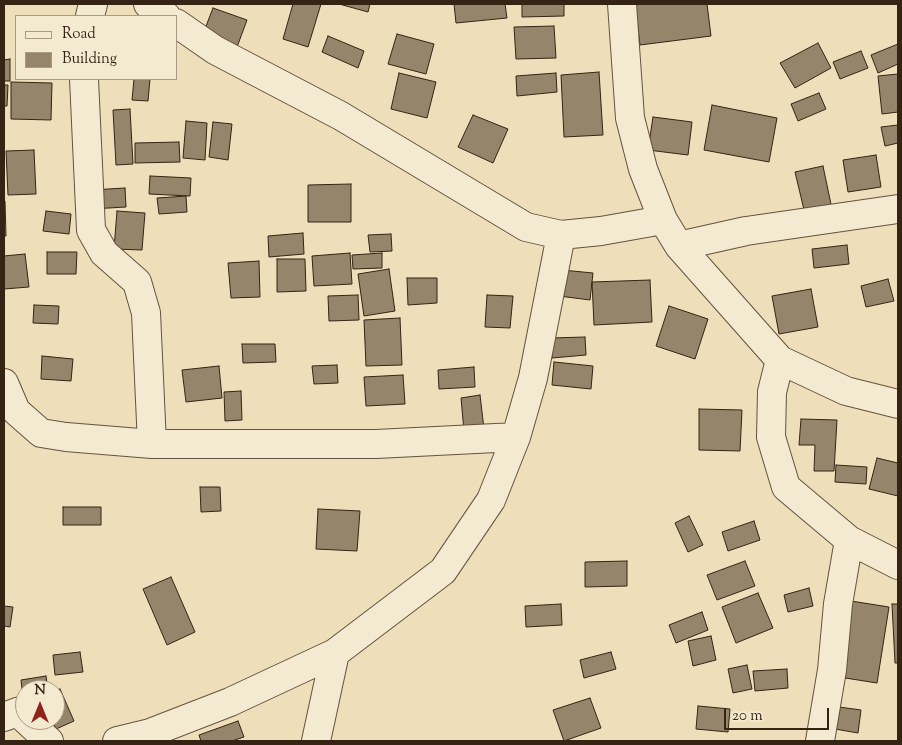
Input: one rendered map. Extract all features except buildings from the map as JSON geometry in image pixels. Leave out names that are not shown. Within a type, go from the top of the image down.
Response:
[{"type":"street","points":[[148,4],[164,15]]},
{"type":"street","points":[[622,4],[630,118],[643,169],[663,220],[679,246],[780,360],[846,391],[898,404]]},
{"type":"street","points":[[178,24],[215,50],[341,116],[526,227],[561,235],[601,231],[663,220]]},
{"type":"street","points":[[84,80],[91,230],[104,253],[137,282],[146,313],[152,444]]},
{"type":"street","points":[[679,246],[746,231],[898,209]]},
{"type":"street","points":[[118,741],[159,737],[335,653],[443,571],[491,500],[516,437],[533,378],[561,235]]},
{"type":"street","points":[[780,360],[772,392],[771,437],[786,487],[849,540],[898,565]]},
{"type":"street","points":[[4,383],[10,412],[41,433],[66,437],[152,444],[376,444],[516,437]]},
{"type":"street","points":[[820,741],[832,670],[838,604],[849,540]]},
{"type":"street","points":[[316,741],[335,653]]},
{"type":"street","points":[[36,730],[49,741]]}]
